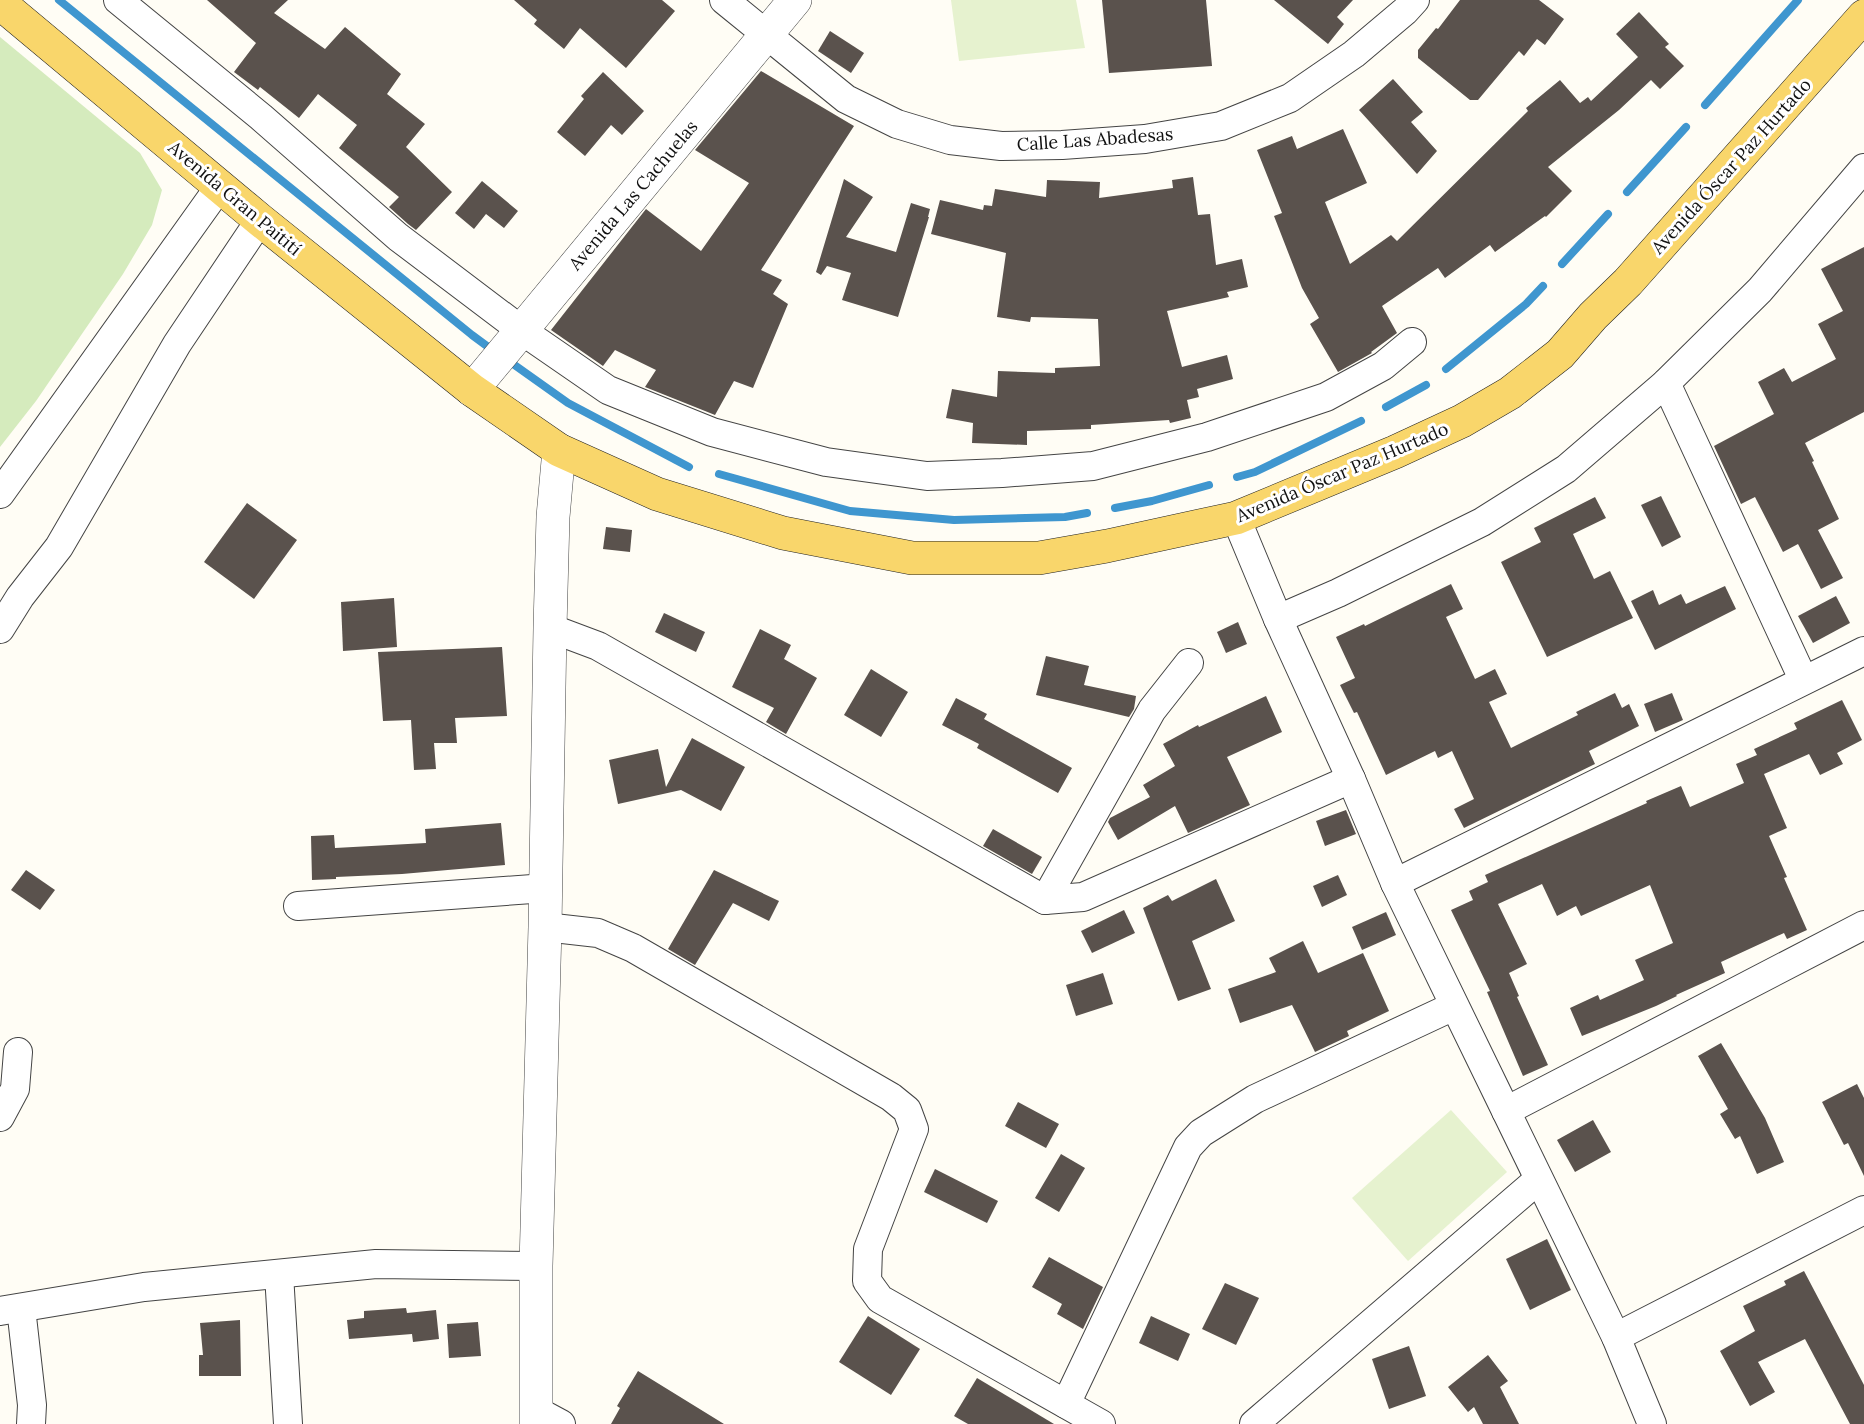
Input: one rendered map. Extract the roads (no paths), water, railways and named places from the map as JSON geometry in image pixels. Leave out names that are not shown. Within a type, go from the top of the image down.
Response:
[{"type":"main road","name":"Avenida Gran Paitití","points":[[0,3],[260,220],[480,379]]},
{"type":"main road","name":"Avenida Óscar Paz Hurtado","points":[[480,379],[559,450],[657,494],[783,533],[912,558],[1039,558],[1236,518],[1346,473],[1462,421],[1510,393],[1560,354],[1593,316],[1628,282],[1864,16]]},
{"type":"street","name":"Calle Las Abadesas","points":[[724,0],[846,99],[897,124],[950,140],[1001,146],[1062,145],[1146,139],[1221,126],[1290,98],[1353,54],[1404,4]]},
{"type":"street","name":"Avenida Las Cachuelas","points":[[480,379],[795,0]]},
{"type":"street","points":[[135,5],[398,237],[516,336],[608,390],[712,432],[826,462],[927,476],[1093,466],[1207,437],[1326,398],[1383,366],[1412,342]]},
{"type":"street","points":[[1278,619],[1338,593],[1482,522],[1566,469],[1666,383],[1760,290],[1864,168]]},
{"type":"street","points":[[0,494],[220,186]]},
{"type":"street","points":[[0,629],[20,597],[59,547],[177,344],[260,220]]},
{"type":"street","points":[[1666,383],[1803,679]]},
{"type":"street","points":[[544,1419],[536,1266],[550,628],[559,450]]},
{"type":"street","points":[[1236,518],[1278,619],[1351,779],[1395,883],[1616,1337],[1652,1424]]},
{"type":"street","points":[[550,628],[598,646],[1045,900],[1083,897],[1351,779]]},
{"type":"street","points":[[1395,883],[1803,679],[1864,651]]},
{"type":"street","points":[[1045,900],[1152,710],[1189,663]]},
{"type":"street","points":[[298,906],[546,888]]},
{"type":"street","points":[[1506,1110],[1864,925]]},
{"type":"street","points":[[545,927],[598,933],[633,948],[891,1097],[907,1110],[914,1129],[868,1249],[867,1281],[880,1299],[1101,1424]]},
{"type":"street","points":[[1066,1404],[1188,1147],[1201,1133],[1255,1100],[1454,1006]]},
{"type":"street","points":[[0,1117],[15,1089],[18,1052]]},
{"type":"street","points":[[1254,1424],[1538,1180]]},
{"type":"street","points":[[1616,1337],[1864,1210]]},
{"type":"street","points":[[31,1424],[32,1405],[10,1310],[144,1287],[376,1264],[536,1266]]},
{"type":"street","points":[[279,1274],[288,1424]]},
{"type":"waterway","points":[[59,0],[495,352]]},
{"type":"waterway","points":[[1705,105],[1798,0]]},
{"type":"waterway","points":[[1627,192],[1686,127]]},
{"type":"waterway","points":[[1562,264],[1608,214]]},
{"type":"waterway","points":[[1446,369],[1526,304],[1543,286]]},
{"type":"waterway","points":[[506,359],[568,403],[689,467]]},
{"type":"waterway","points":[[1386,407],[1426,385]]},
{"type":"waterway","points":[[1237,477],[1255,472],[1361,421]]},
{"type":"waterway","points":[[719,474],[850,511],[954,520],[1065,517],[1087,513]]},
{"type":"waterway","points":[[1115,508],[1152,501],[1209,485]]}]
